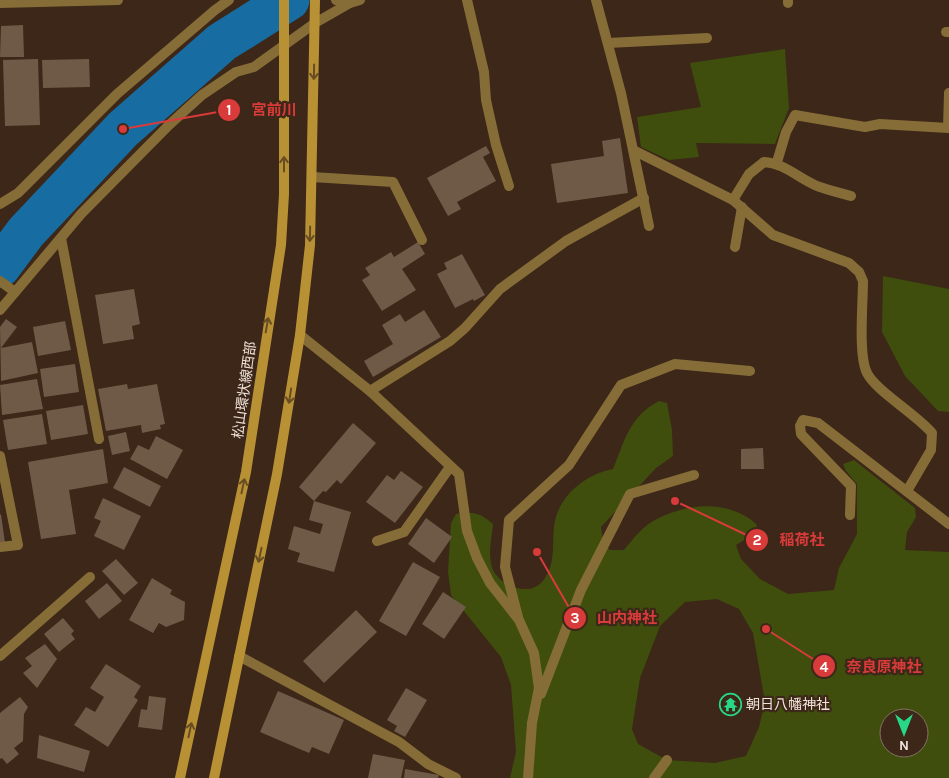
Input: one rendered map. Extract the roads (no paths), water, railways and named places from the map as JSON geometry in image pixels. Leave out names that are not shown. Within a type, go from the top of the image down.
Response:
[{"type":"street","points":[[0,3],[118,0]]},
{"type":"street","points":[[0,204],[18,193],[117,94],[229,0]]},
{"type":"street","name":"松山環状線西部","points":[[180,778],[246,472],[281,245],[284,194],[284,0]]},
{"type":"street","points":[[214,778],[277,474],[300,335],[310,245],[315,0]]},
{"type":"street","points":[[336,0],[355,2]]},
{"type":"street","points":[[467,0],[484,72],[490,118],[509,186]]},
{"type":"street","points":[[596,0],[635,151],[649,226]]},
{"type":"street","points":[[0,310],[12,290],[122,172],[202,95],[236,72],[254,67],[284,40],[315,18],[355,2]]},
{"type":"street","points":[[608,43],[707,38]]},
{"type":"street","points":[[777,162],[786,132],[796,115],[865,127],[880,124],[948,128],[949,94]]},
{"type":"street","points":[[635,151],[733,200],[773,235],[849,263],[859,272],[863,281],[863,354],[868,373],[878,386],[923,422],[932,433],[931,450],[907,492]]},
{"type":"street","points":[[733,200],[748,174],[764,162],[777,162],[797,176],[818,186],[851,196]]},
{"type":"street","points":[[312,177],[393,182],[422,240]]},
{"type":"street","points":[[370,391],[450,341],[465,328],[500,289],[566,241],[644,198]]},
{"type":"street","points":[[735,247],[742,207]]},
{"type":"street","points":[[61,238],[99,439]]},
{"type":"street","points":[[0,281],[12,290]]},
{"type":"street","points":[[300,335],[370,391],[459,474],[467,531],[477,558],[490,583],[519,620]]},
{"type":"street","points":[[537,706],[539,688],[534,653],[519,620],[505,567],[509,520],[569,465],[621,385],[675,364],[750,371]]},
{"type":"street","points":[[850,515],[851,486],[801,434],[800,426],[803,420],[818,423],[949,524]]},
{"type":"street","points":[[0,456],[18,545],[0,548]]},
{"type":"street","points":[[377,541],[404,532],[450,467]]},
{"type":"street","points":[[528,778],[532,723],[537,706],[581,590],[630,494],[694,475]]},
{"type":"street","points":[[0,656],[90,577]]},
{"type":"street","points":[[239,656],[399,742],[428,764],[456,778]]},
{"type":"street","points":[[654,778],[667,760]]},
{"type":"waterway","points":[[0,267],[26,232],[123,129],[222,42],[289,0]]},
{"type":"place","name":"宮前川","points":[[123,129]]},
{"type":"place","name":"稲荷社","points":[[675,501]]},
{"type":"place","name":"山内神社","points":[[537,552]]},
{"type":"place","name":"奈良原神社","points":[[766,629]]},
{"type":"place","name":"朝日八幡神社","points":[[730,704]]}]
